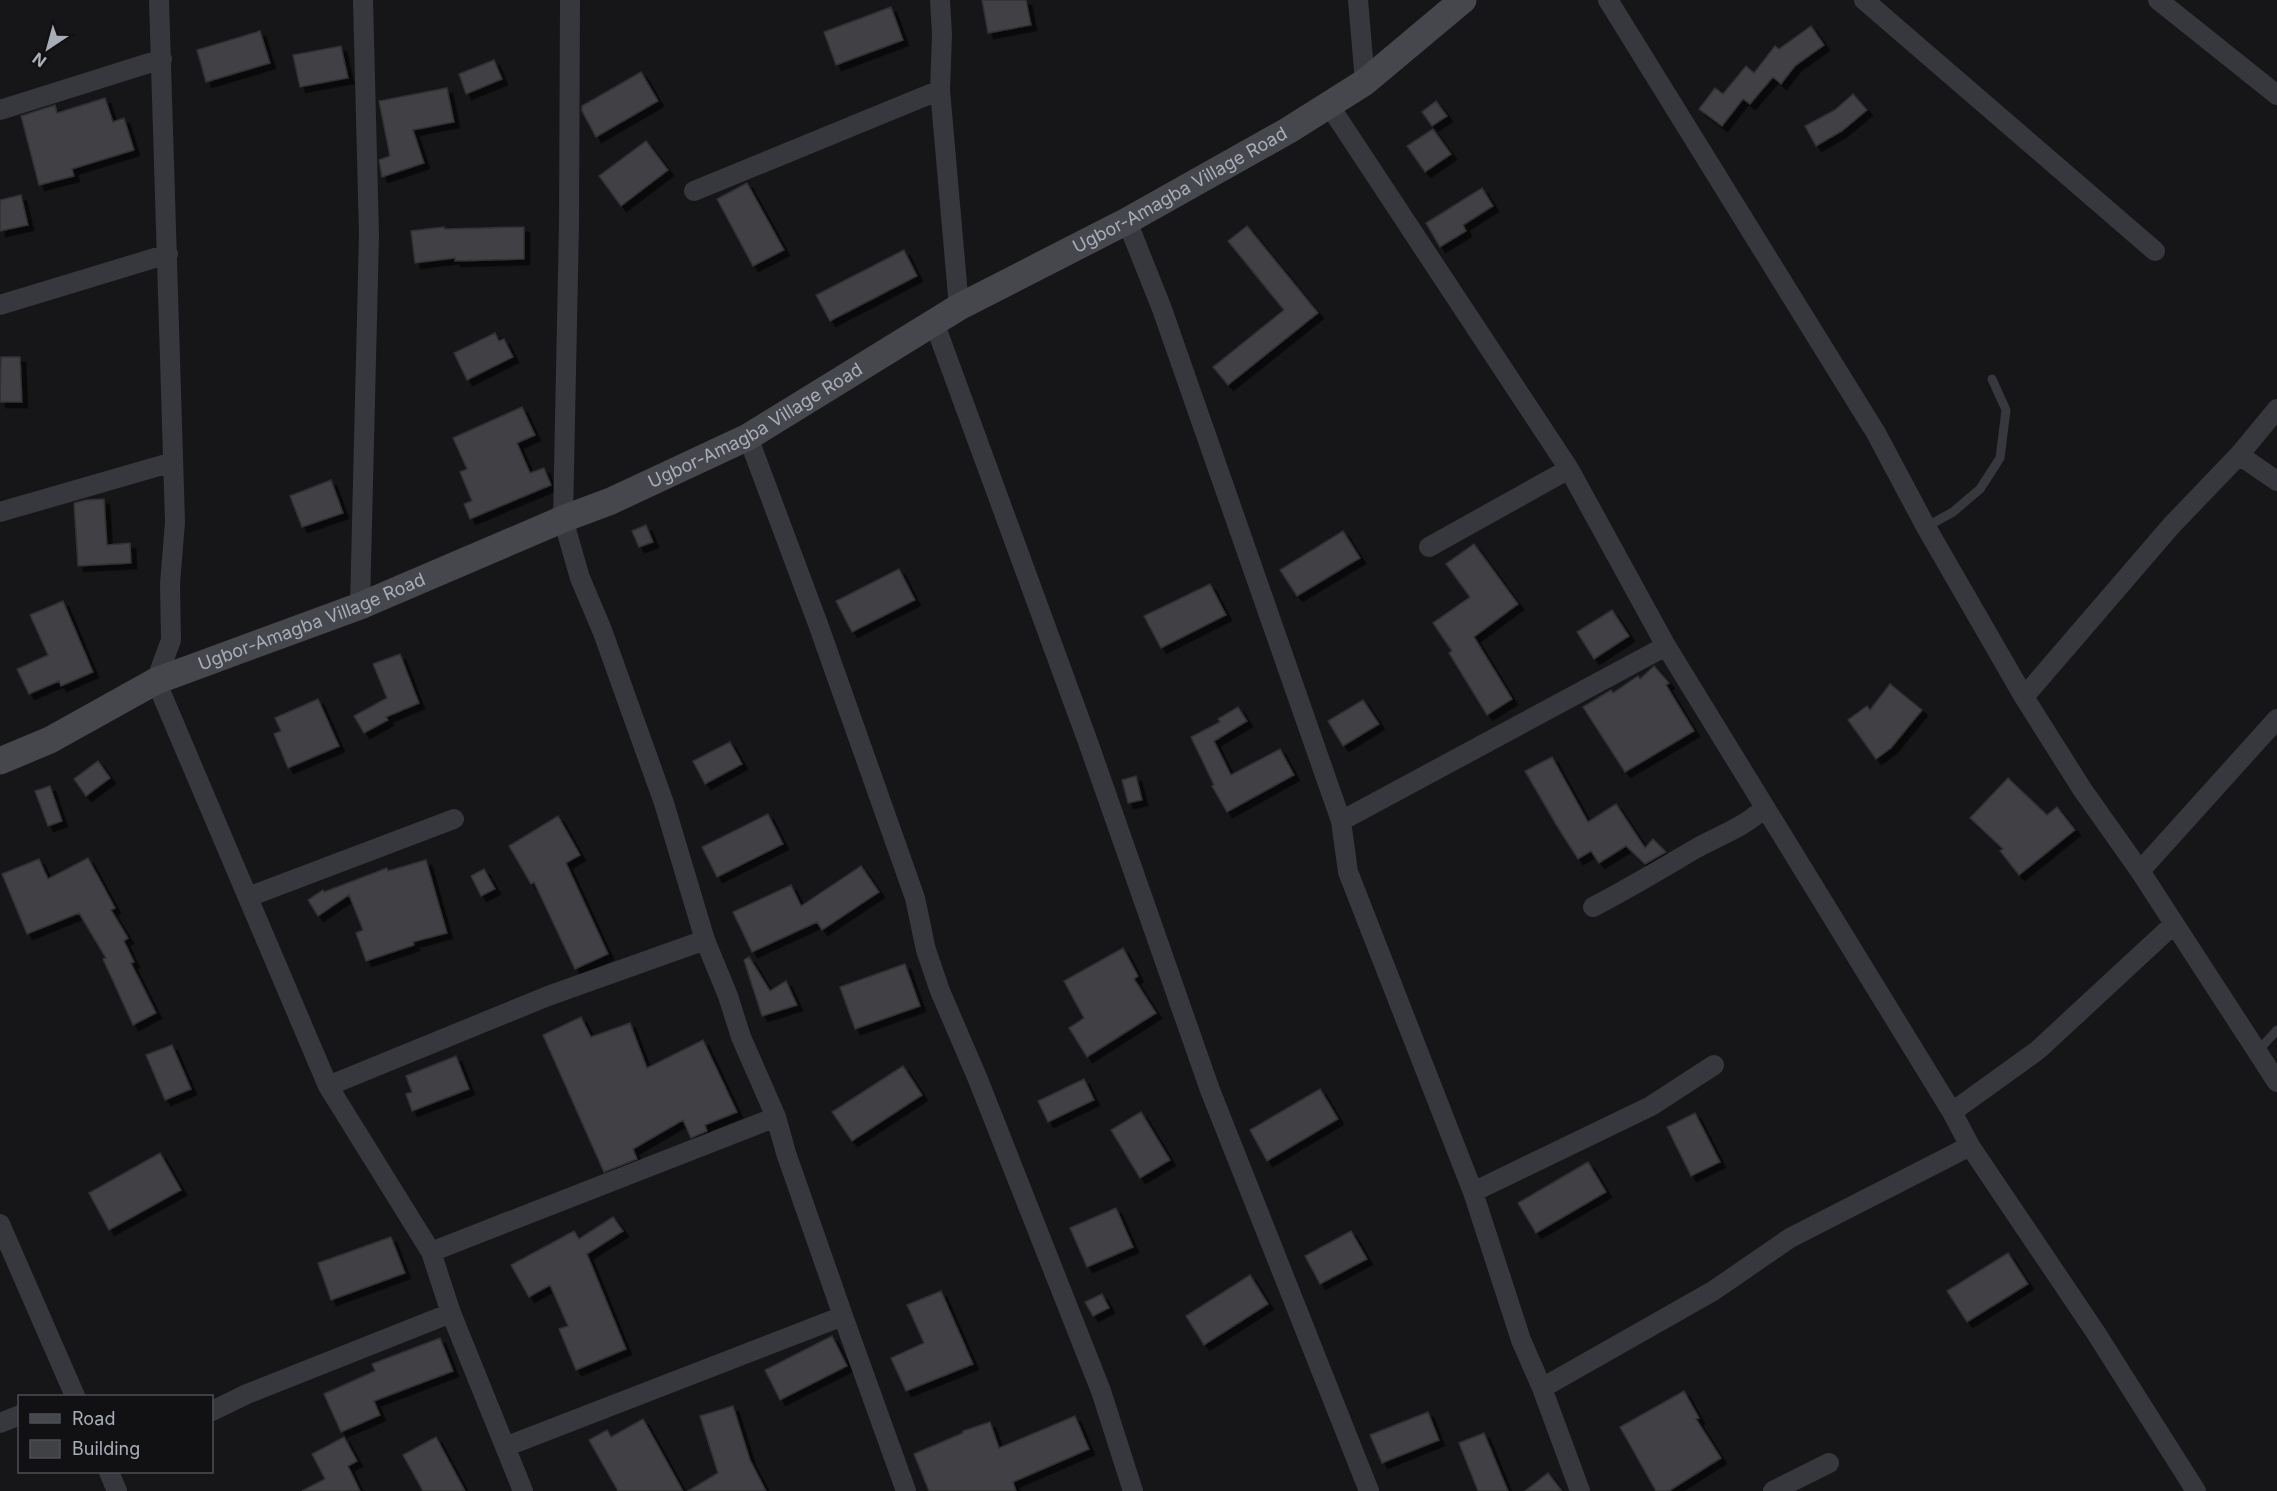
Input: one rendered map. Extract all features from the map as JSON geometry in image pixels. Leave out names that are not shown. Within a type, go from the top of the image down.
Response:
[{"type":"street","points":[[159,0],[175,522],[170,584],[171,640],[156,681],[328,1086],[431,1252],[451,1313],[523,1491]]},
{"type":"street","points":[[360,606],[369,235],[363,0]]},
{"type":"street","points":[[570,0],[563,519],[580,578],[602,630],[664,803],[705,940],[728,996],[741,1037],[776,1117],[786,1153],[906,1491]]},
{"type":"street","points":[[940,0],[940,90],[959,307]]},
{"type":"street","points":[[1358,0],[1365,82]]},
{"type":"street","name":"Ugbor-Amagba Village Road","points":[[0,761],[50,740],[156,681],[360,606],[563,519],[611,501],[748,437],[959,307],[1127,221],[1329,105],[1365,82],[1463,0]]},
{"type":"street","points":[[1608,0],[1876,433],[1926,526],[2024,697],[2082,789],[2140,870],[2277,1082]]},
{"type":"street","points":[[1864,0],[2155,251]]},
{"type":"street","points":[[2158,0],[2277,95]]},
{"type":"street","points":[[0,110],[162,59]]},
{"type":"street","points":[[694,191],[940,90]]},
{"type":"street","points":[[1329,105],[1569,469],[1666,646],[1764,808],[1952,1112],[1970,1146],[2097,1333],[2190,1489]]},
{"type":"street","points":[[1127,221],[1169,331],[1341,821],[1348,872],[1473,1192],[1521,1341],[1542,1388],[1580,1491]]},
{"type":"street","points":[[0,305],[168,254]]},
{"type":"street","points":[[934,322],[1084,731],[1210,1090],[1369,1491]]},
{"type":"street","points":[[2024,697],[2171,526],[2239,455],[2277,409]]},
{"type":"street","points":[[748,437],[818,624],[915,898],[926,950],[940,991],[977,1077],[1101,1391],[1133,1491]]},
{"type":"street","points":[[2239,455],[2277,481]]},
{"type":"street","points":[[0,512],[174,462]]},
{"type":"street","points":[[1430,547],[1569,469]]},
{"type":"street","points":[[1341,821],[1666,646]]},
{"type":"street","points":[[2140,870],[2277,719]]},
{"type":"street","points":[[1593,907],[1634,887],[1695,849],[1754,818],[1764,808]]},
{"type":"street","points":[[248,897],[454,819]]},
{"type":"street","points":[[1952,1112],[2038,1050],[2174,924]]},
{"type":"street","points":[[328,1086],[548,996],[705,940]]},
{"type":"street","points":[[1473,1192],[1651,1106],[1714,1065]]},
{"type":"street","points":[[431,1252],[776,1117]]},
{"type":"street","points":[[1542,1388],[1713,1291],[1790,1238],[1970,1146]]},
{"type":"street","points":[[0,1224],[70,1395]]},
{"type":"street","points":[[213,1411],[247,1394],[451,1313]]},
{"type":"street","points":[[505,1447],[843,1316]]},
{"type":"street","points":[[0,1423],[18,1416]]},
{"type":"street","points":[[1773,1491],[1829,1463]]},
{"type":"street","points":[[109,1473],[117,1491]]},
{"type":"lane","points":[[1926,526],[1953,512],[1980,489],[2000,458],[2006,410],[1992,379]]},
{"type":"lane","points":[[2257,1052],[2277,1030]]},
{"type":"building","points":[[982,0],[1026,0],[1031,25],[988,33]]},
{"type":"building","points":[[891,7],[903,40],[836,65],[824,32]]},
{"type":"building","points":[[1811,26],[1824,45],[1795,66],[1781,84],[1773,77],[1750,104],[1743,99],[1722,126],[1699,109],[1715,88],[1723,94],[1746,66],[1754,73],[1775,46],[1779,49]]},
{"type":"building","points":[[260,31],[270,63],[206,82],[197,50]]},
{"type":"building","points":[[341,46],[348,78],[300,87],[293,55]]},
{"type":"building","points":[[494,60],[502,79],[466,94],[459,74]]},
{"type":"building","points":[[641,72],[658,101],[596,137],[582,111],[582,106]]},
{"type":"building","points":[[447,88],[454,122],[413,130],[424,163],[382,177],[379,160],[390,156],[379,101]]},
{"type":"building","points":[[1853,94],[1867,110],[1842,131],[1816,146],[1805,126],[1835,110]]},
{"type":"building","points":[[105,98],[113,122],[124,118],[134,150],[72,169],[74,176],[39,185],[21,116],[55,105],[57,113]]},
{"type":"building","points":[[1436,101],[1447,116],[1432,126],[1422,112]]},
{"type":"building","points":[[1433,129],[1451,154],[1425,172],[1407,146]]},
{"type":"building","points":[[646,141],[668,170],[621,206],[599,176]]},
{"type":"building","points":[[747,183],[784,250],[753,266],[717,199]]},
{"type":"building","points":[[1482,188],[1493,206],[1463,225],[1466,231],[1440,247],[1426,223]]},
{"type":"building","points":[[21,195],[28,225],[0,231],[0,200]]},
{"type":"building","points":[[1247,226],[1318,313],[1228,385],[1213,367],[1284,310],[1228,241]]},
{"type":"building","points":[[444,227],[445,229],[524,227],[524,259],[455,261],[455,258],[415,263],[411,231]]},
{"type":"building","points":[[904,250],[917,276],[830,321],[816,295]]},
{"type":"building","points":[[495,333],[499,341],[504,339],[513,357],[467,380],[454,353]]},
{"type":"building","points":[[1,357],[20,357],[22,402],[0,402]]},
{"type":"building","points":[[522,407],[535,435],[517,443],[530,473],[544,468],[551,485],[470,519],[464,504],[472,501],[460,472],[467,469],[453,438]]},
{"type":"building","points":[[331,480],[343,513],[302,527],[290,496]]},
{"type":"building","points":[[104,499],[107,545],[130,543],[131,563],[78,566],[74,503]]},
{"type":"building","points":[[646,525],[653,542],[639,547],[632,531]]},
{"type":"building","points":[[1343,531],[1360,558],[1297,596],[1280,570]]},
{"type":"building","points":[[1474,544],[1518,604],[1474,637],[1512,699],[1487,715],[1449,653],[1452,651],[1433,623],[1470,597],[1446,564]]},
{"type":"building","points":[[899,569],[915,600],[852,632],[836,601]]},
{"type":"building","points":[[1210,584],[1226,615],[1161,648],[1144,616]]},
{"type":"building","points":[[63,601],[93,672],[61,686],[59,681],[29,694],[17,669],[48,655],[30,615]]},
{"type":"building","points":[[1612,610],[1629,636],[1594,659],[1577,632]]},
{"type":"building","points":[[400,654],[419,703],[386,717],[388,720],[364,733],[354,716],[387,698],[373,664]]},
{"type":"building","points":[[1654,666],[1669,683],[1666,685],[1694,731],[1625,772],[1583,707],[1611,690],[1613,693],[1638,676],[1640,679]]},
{"type":"building","points":[[1890,684],[1922,710],[1891,748],[1876,759],[1848,720],[1867,706],[1870,710]]},
{"type":"building","points":[[318,699],[339,746],[288,768],[274,734],[281,731],[275,718]]},
{"type":"building","points":[[1363,700],[1379,724],[1343,746],[1328,721]]},
{"type":"building","points":[[1238,707],[1247,721],[1214,741],[1231,775],[1280,749],[1294,775],[1227,812],[1212,786],[1214,785],[1191,737],[1220,722],[1218,719]]},
{"type":"building","points":[[730,742],[742,764],[705,784],[693,761]]},
{"type":"building","points":[[1552,757],[1588,822],[1616,804],[1645,848],[1653,839],[1666,852],[1645,864],[1626,846],[1599,863],[1591,851],[1578,859],[1525,771]]},
{"type":"building","points":[[98,761],[110,778],[86,796],[74,779]]},
{"type":"building","points":[[1136,776],[1142,800],[1128,803],[1122,780]]},
{"type":"building","points":[[2008,778],[2047,815],[2057,807],[2075,830],[2019,875],[2000,851],[2003,849],[1970,818]]},
{"type":"building","points":[[50,786],[62,821],[48,826],[35,791]]},
{"type":"building","points":[[768,814],[783,844],[717,877],[702,847]]},
{"type":"building","points":[[558,816],[580,855],[566,863],[608,954],[575,969],[534,882],[531,884],[509,846]]},
{"type":"building","points":[[88,858],[115,908],[111,910],[128,938],[124,941],[134,962],[131,963],[156,1013],[133,1025],[103,959],[106,958],[79,913],[27,934],[2,874],[39,859],[48,879]]},
{"type":"building","points":[[426,860],[447,933],[413,942],[414,945],[366,961],[356,933],[363,930],[349,895],[318,916],[308,900],[323,890],[324,892],[387,868],[388,871]]},
{"type":"building","points":[[861,866],[879,892],[822,930],[817,922],[752,952],[733,912],[791,885],[801,906]]},
{"type":"building","points":[[484,869],[495,889],[481,896],[471,876]]},
{"type":"building","points":[[1123,948],[1138,976],[1134,979],[1156,1013],[1087,1057],[1069,1028],[1084,1018],[1064,981]]},
{"type":"building","points":[[749,957],[770,991],[786,981],[797,1005],[762,1016],[744,960]]},
{"type":"building","points":[[905,964],[920,1006],[855,1029],[840,987]]},
{"type":"building","points":[[581,1017],[591,1037],[630,1023],[647,1068],[703,1040],[737,1112],[705,1125],[707,1131],[691,1138],[683,1120],[633,1149],[637,1159],[604,1172],[543,1035]]},
{"type":"building","points":[[172,1045],[191,1089],[165,1100],[146,1055]]},
{"type":"building","points":[[456,1056],[469,1089],[412,1111],[406,1094],[412,1092],[406,1076]]},
{"type":"building","points":[[903,1066],[922,1095],[852,1141],[832,1112]]},
{"type":"building","points":[[1084,1079],[1094,1100],[1048,1122],[1038,1101]]},
{"type":"building","points":[[1320,1089],[1338,1119],[1267,1161],[1250,1130]]},
{"type":"building","points":[[1141,1112],[1170,1160],[1140,1178],[1111,1130]]},
{"type":"building","points":[[1695,1113],[1720,1162],[1691,1176],[1667,1127]]},
{"type":"building","points":[[160,1153],[181,1190],[109,1230],[89,1193]]},
{"type":"building","points":[[1588,1162],[1606,1192],[1536,1233],[1518,1203]]},
{"type":"building","points":[[1116,1208],[1133,1247],[1087,1267],[1070,1228]]},
{"type":"building","points":[[613,1217],[623,1231],[587,1254],[626,1349],[576,1370],[559,1329],[568,1326],[550,1285],[529,1297],[511,1265],[574,1231],[579,1239]]},
{"type":"building","points":[[1351,1231],[1367,1259],[1320,1284],[1305,1256]]},
{"type":"building","points":[[391,1237],[405,1273],[331,1300],[318,1263]]},
{"type":"building","points":[[2008,1253],[2028,1284],[1967,1322],[1947,1291]]},
{"type":"building","points":[[1250,1275],[1268,1304],[1204,1345],[1186,1316]]},
{"type":"building","points":[[941,1291],[973,1364],[906,1391],[891,1358],[924,1343],[907,1305]]},
{"type":"building","points":[[1102,1294],[1109,1308],[1093,1316],[1085,1302]]},
{"type":"building","points":[[832,1336],[847,1366],[780,1400],[765,1370]]},
{"type":"building","points":[[440,1338],[453,1371],[374,1401],[380,1415],[341,1432],[324,1394],[375,1371],[372,1364]]},
{"type":"building","points":[[1684,1391],[1699,1418],[1696,1419],[1721,1458],[1669,1491],[1656,1491],[1620,1427]]},
{"type":"building","points":[[733,1406],[750,1460],[766,1491],[688,1491],[718,1473],[700,1416]]},
{"type":"building","points":[[1428,1412],[1439,1440],[1382,1463],[1370,1435]]},
{"type":"building","points":[[1075,1416],[1089,1449],[1013,1482],[1016,1491],[929,1491],[914,1454],[963,1433],[963,1431],[990,1422],[999,1448]]},
{"type":"building","points":[[643,1419],[683,1491],[618,1491],[589,1440],[607,1430],[611,1437]]},
{"type":"building","points":[[1484,1433],[1508,1491],[1478,1491],[1459,1443]]},
{"type":"building","points":[[344,1437],[357,1461],[348,1466],[360,1491],[302,1491],[325,1479],[312,1454]]},
{"type":"building","points":[[436,1437],[465,1491],[423,1491],[403,1455]]},
{"type":"building","points":[[1548,1473],[1562,1491],[1525,1491]]}]
